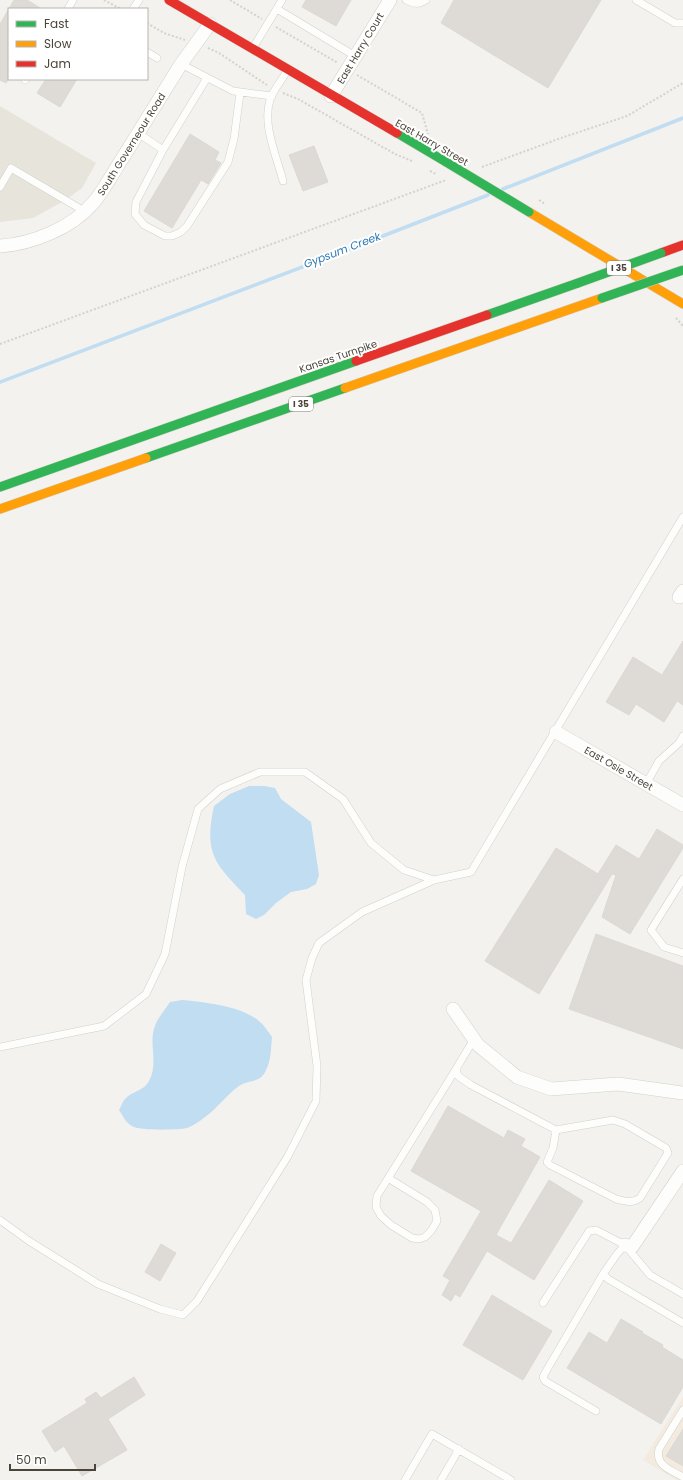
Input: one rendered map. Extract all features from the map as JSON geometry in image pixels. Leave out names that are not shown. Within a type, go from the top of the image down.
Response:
[{"type":"main road","name":"East Harry Street","points":[[169,0],[252,50],[446,162],[683,304]]},
{"type":"main road","name":"Kansas Turnpike","points":[[0,487],[683,245]]},
{"type":"main road","name":"I 35","points":[[0,509],[683,270]]},
{"type":"street","name":"East Harry Court","points":[[331,96],[390,0]]},
{"type":"street","name":"South Governeour Road","points":[[0,246],[32,241],[75,219],[92,204],[104,188],[138,134],[180,64],[210,24]]},
{"type":"street","name":"East Osie Street","points":[[556,732],[683,805]]},
{"type":"street","points":[[453,1009],[478,1045],[517,1077],[551,1089],[618,1084],[683,1093]]},
{"type":"street","points":[[626,1246],[632,1247],[683,1171]]},
{"type":"lane","points":[[184,9],[188,0]]},
{"type":"lane","points":[[252,50],[282,0]]},
{"type":"lane","points":[[406,0],[418,4],[421,4],[426,0]]},
{"type":"lane","points":[[636,0],[675,23],[683,23]]},
{"type":"lane","points":[[277,9],[355,56]]},
{"type":"lane","points":[[148,53],[157,58]]},
{"type":"lane","points":[[180,64],[233,91],[272,96]]},
{"type":"lane","points":[[284,181],[268,127],[267,117],[270,100],[287,70]]},
{"type":"lane","points":[[206,78],[163,150],[136,202],[135,214],[144,225],[165,236],[172,236],[181,232],[187,226],[228,162],[234,139],[240,93]]},
{"type":"lane","points":[[138,134],[163,150]]},
{"type":"lane","points":[[0,186],[11,168],[84,211]]},
{"type":"lane","points":[[0,1220],[29,1241],[98,1284],[160,1309],[183,1315],[197,1301],[280,1170],[316,1101],[318,1066],[306,980],[312,958],[319,942],[362,912],[434,880],[471,872],[683,517]]},
{"type":"lane","points":[[646,784],[659,761],[679,743],[683,736]]},
{"type":"lane","points":[[0,1047],[104,1026],[146,994],[166,954],[182,867],[198,809],[220,788],[260,772],[305,772],[343,799],[371,843],[404,870],[434,880]]},
{"type":"lane","points":[[683,878],[651,930],[664,947],[683,954]]},
{"type":"lane","points":[[388,1178],[427,1202],[436,1210],[436,1221],[431,1230],[424,1237],[419,1239],[412,1238],[381,1216],[376,1207],[377,1196],[388,1178],[456,1069],[474,1039]]},
{"type":"lane","points":[[456,1069],[458,1076],[471,1085],[556,1130],[613,1120],[625,1124],[666,1148],[668,1153],[640,1198],[636,1202],[628,1202],[616,1199],[550,1165],[547,1162],[553,1148],[556,1130]]},
{"type":"lane","points":[[543,1303],[589,1231],[596,1230],[626,1246],[650,1275],[683,1294]]},
{"type":"lane","points":[[596,1411],[545,1381],[543,1377],[603,1274],[617,1254],[626,1246]]},
{"type":"lane","points":[[603,1274],[608,1279],[683,1323]]},
{"type":"lane","points":[[683,1410],[658,1449],[657,1456],[660,1464],[683,1477]]},
{"type":"lane","points":[[405,1480],[432,1434],[511,1480]]},
{"type":"lane","points":[[441,1480],[459,1449]]},
{"type":"path","points":[[104,0],[119,8]]},
{"type":"path","points":[[148,24],[164,33],[219,53],[276,89],[298,99],[395,154],[414,161]]},
{"type":"path","points":[[478,168],[627,116],[683,83]]},
{"type":"path","points":[[425,168],[430,171]]},
{"type":"path","points":[[0,344],[448,179]]},
{"type":"shaded area","points":[[0,106],[96,163],[82,188],[64,201],[33,218],[0,222]]},
{"type":"shaded area","points":[[683,1397],[683,1480],[676,1480],[643,1460]]},
{"type":"water","points":[[249,786],[275,788],[281,799],[311,822],[319,875],[316,884],[307,889],[291,892],[276,903],[264,915],[256,919],[246,914],[245,895],[226,874],[214,856],[210,835],[214,806],[230,794]]},
{"type":"water","points":[[182,1000],[234,1009],[244,1012],[260,1022],[272,1037],[268,1066],[261,1077],[239,1086],[199,1122],[187,1128],[168,1130],[136,1128],[128,1123],[119,1110],[128,1096],[144,1087],[149,1081],[153,1067],[153,1033],[156,1023],[170,1002]]},
{"type":"building","points":[[14,0],[27,0],[40,8],[9,8]]},
{"type":"building","points":[[306,0],[351,0],[336,26],[302,7]]},
{"type":"building","points":[[454,0],[601,0],[548,88],[441,23]]},
{"type":"building","points":[[8,10],[8,80],[6,83],[0,80],[0,24]]},
{"type":"building","points":[[45,80],[76,80],[60,107],[37,93]]},
{"type":"building","points":[[190,134],[219,152],[215,160],[221,163],[208,184],[201,180],[172,228],[144,211]]},
{"type":"building","points":[[314,146],[328,182],[303,191],[289,155]]},
{"type":"building","points":[[683,641],[683,705],[677,701],[664,722],[636,704],[629,715],[606,702],[633,657],[662,675]]},
{"type":"building","points":[[657,829],[683,845],[683,848],[630,934],[602,917],[616,875],[612,874],[539,994],[485,961],[556,848],[598,874],[616,845],[639,859]]},
{"type":"building","points":[[596,934],[683,966],[683,1049],[569,1009]]},
{"type":"building","points":[[448,1106],[504,1138],[508,1130],[525,1139],[521,1146],[540,1157],[496,1235],[511,1243],[549,1180],[583,1201],[534,1280],[487,1251],[460,1297],[455,1294],[451,1301],[442,1295],[450,1280],[443,1276],[481,1211],[411,1171]]},
{"type":"building","points":[[161,1244],[176,1253],[160,1281],[145,1272]]},
{"type":"building","points":[[492,1295],[552,1331],[523,1380],[463,1345]]},
{"type":"building","points":[[621,1319],[663,1345],[662,1347],[683,1360],[683,1387],[661,1424],[567,1368],[589,1332],[607,1343]]},
{"type":"building","points":[[134,1377],[145,1395],[108,1419],[127,1450],[82,1476],[64,1446],[55,1452],[42,1431],[87,1403],[85,1399],[96,1392],[101,1398]]},
{"type":"building","points":[[683,1429],[683,1466],[666,1456]]},
{"type":"waterway","name":"Gypsum Creek","points":[[503,189],[683,118]]},
{"type":"waterway","name":"Gypsum Creek","points":[[0,382],[488,195]]},
{"type":"traffic: fast","points":[[397,133],[446,162]]},
{"type":"traffic: fast","points":[[446,162],[529,212]]},
{"type":"traffic: fast","points":[[578,283],[661,253]]},
{"type":"traffic: fast","points":[[602,298],[683,270]]},
{"type":"traffic: fast","points":[[487,315],[578,283]]},
{"type":"traffic: fast","points":[[0,487],[356,361]]},
{"type":"traffic: fast","points":[[146,458],[345,388]]},
{"type":"traffic: slow","points":[[529,212],[683,304]]},
{"type":"traffic: slow","points":[[345,388],[602,298]]},
{"type":"traffic: slow","points":[[0,509],[146,458]]},
{"type":"traffic: jam","points":[[169,0],[397,133]]},
{"type":"traffic: jam","points":[[661,253],[683,245]]},
{"type":"traffic: jam","points":[[356,361],[487,315]]}]
